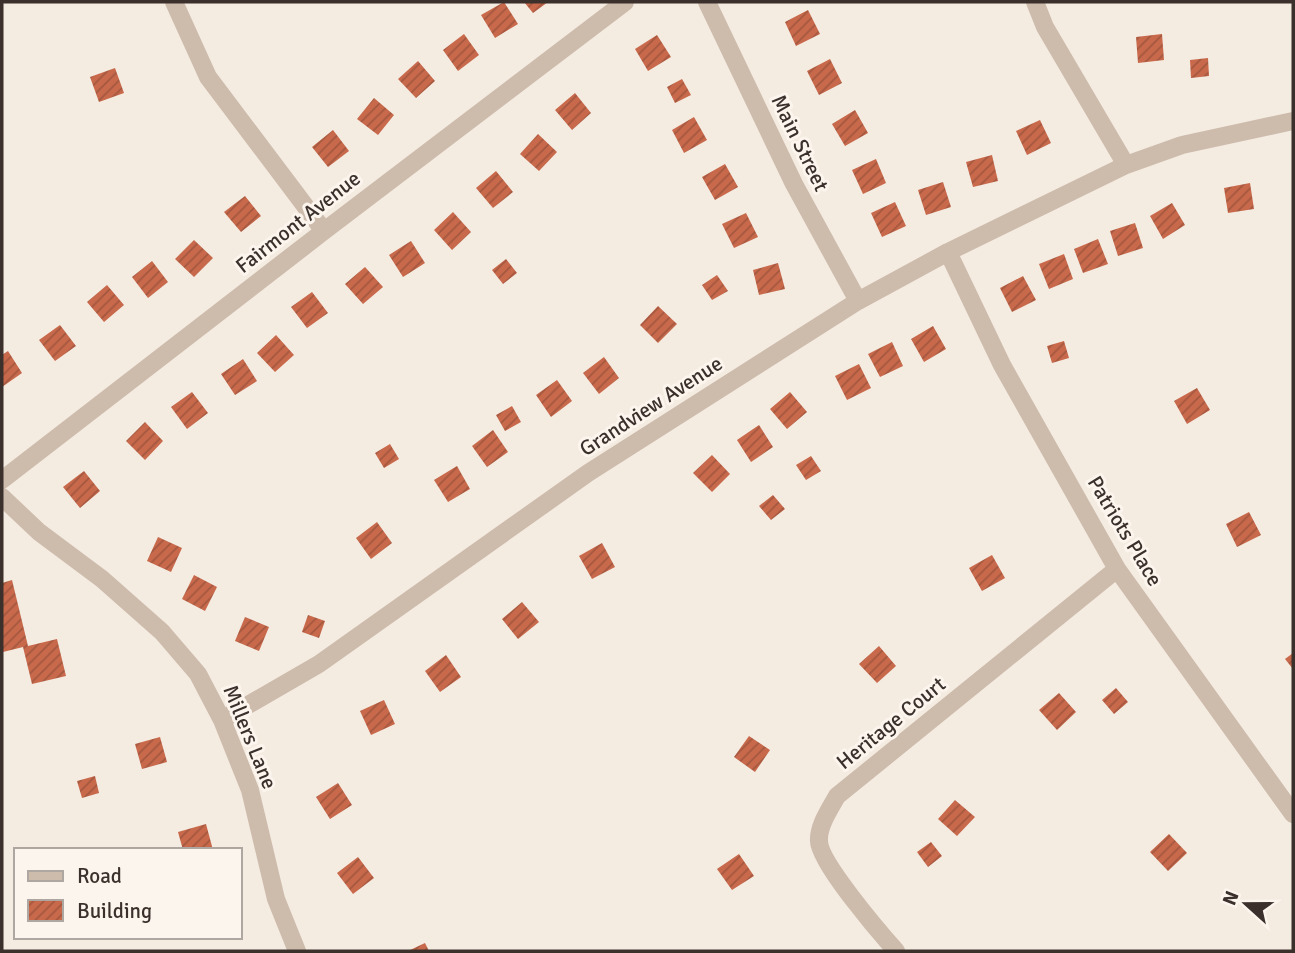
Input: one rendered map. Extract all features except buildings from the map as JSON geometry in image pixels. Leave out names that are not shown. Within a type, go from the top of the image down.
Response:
[{"type":"street","points":[[174,2],[208,77],[324,230]]},
{"type":"street","name":"Fairmont Avenue","points":[[2,480],[324,230],[625,2]]},
{"type":"street","name":"Main Street","points":[[707,2],[794,184],[858,301]]},
{"type":"street","points":[[1035,2],[1045,27],[1126,165]]},
{"type":"street","name":"Grandview Avenue","points":[[222,720],[319,664],[588,473],[858,301],[948,252],[1126,165],[1182,145],[1293,121]]},
{"type":"street","name":"Patriots Place","points":[[948,252],[1002,365],[1118,569],[1293,814]]},
{"type":"street","name":"Millers Lane","points":[[2,497],[39,532],[102,579],[162,632],[198,674],[222,720],[250,790],[276,899],[296,951]]},
{"type":"street","name":"Heritage Court","points":[[896,951],[861,911],[822,852],[818,840],[836,796],[1118,569]]}]
